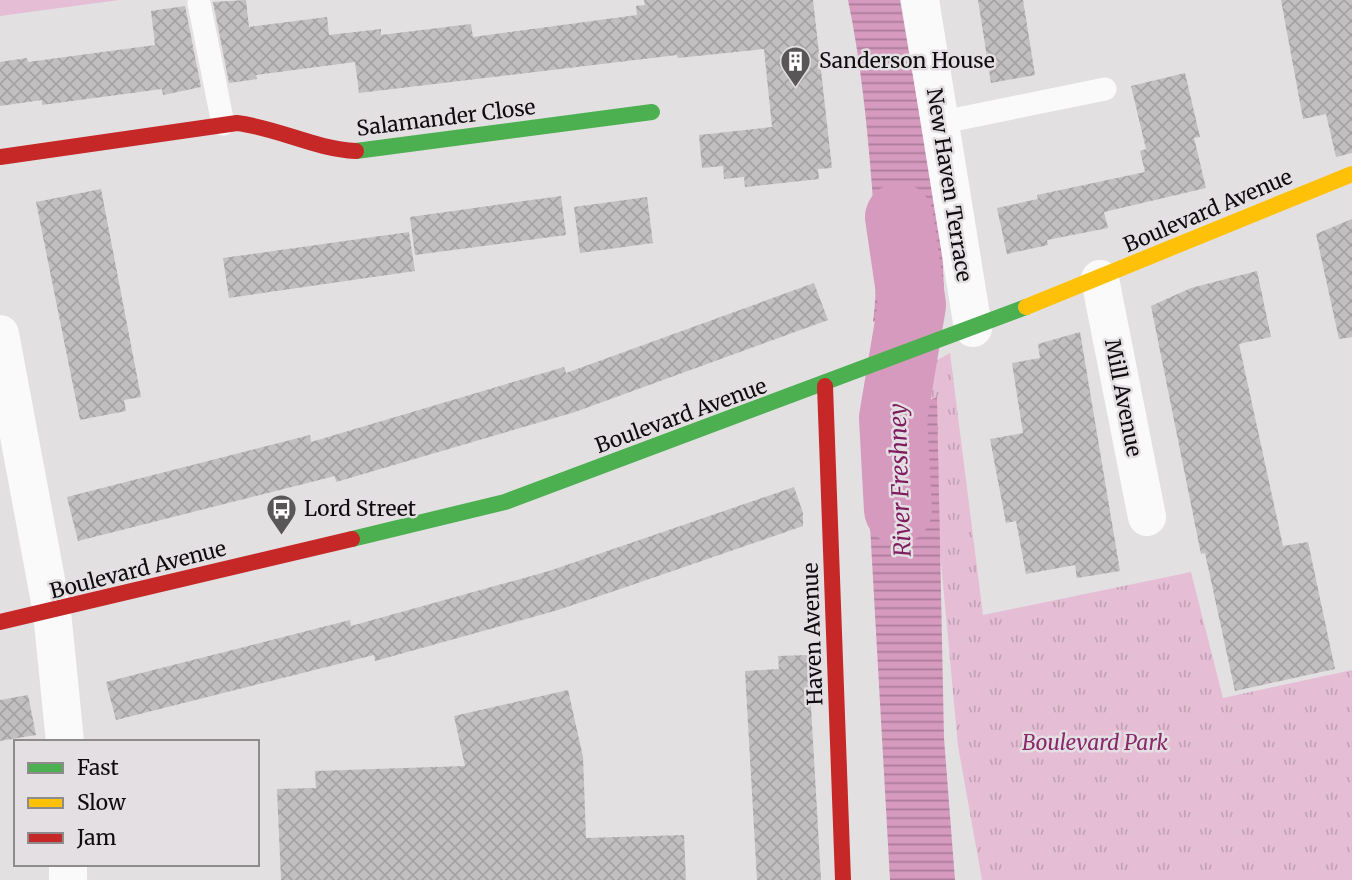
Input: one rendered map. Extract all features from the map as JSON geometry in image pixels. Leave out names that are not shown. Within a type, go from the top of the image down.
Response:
[{"type":"street","name":"New Haven Terrace","points":[[920,0],[963,332]]},
{"type":"street","name":"Salamander Close","points":[[0,157],[223,124],[258,124],[318,147],[340,152],[362,151],[652,112]]},
{"type":"street","name":"Boulevard Avenue","points":[[0,622],[52,612],[505,502],[842,380],[1100,279],[1352,174]]},
{"type":"street","name":"Mill Avenue","points":[[1100,279],[1147,517]]},
{"type":"street","points":[[0,334],[52,612],[65,740]]},
{"type":"street","name":"Haven Avenue","points":[[825,386],[844,880]]},
{"type":"lane","points":[[199,3],[223,124]]},
{"type":"lane","points":[[938,123],[1105,89]]},
{"type":"green space","points":[[0,0],[119,0],[0,16]]},
{"type":"green space","name":"Boulevard Park","points":[[950,353],[983,615],[1191,572],[1223,698],[1352,670],[1352,880],[982,880],[958,746],[923,368]]},
{"type":"water","points":[[848,0],[900,0],[942,244],[944,290],[932,301],[873,322],[876,271],[872,187],[857,47]]},
{"type":"water","points":[[937,397],[944,738],[955,880],[890,880],[865,437],[873,425]]},
{"type":"building","points":[[246,0],[249,27],[327,17],[329,35],[381,29],[381,35],[471,24],[473,37],[637,15],[636,6],[645,5],[644,0],[813,0],[832,168],[818,169],[819,179],[745,187],[744,177],[724,179],[723,166],[702,168],[699,135],[772,127],[764,49],[678,58],[677,55],[359,93],[355,62],[256,75],[257,79],[229,83],[213,2]]},
{"type":"building","points":[[978,0],[1023,0],[1035,75],[991,83]]},
{"type":"building","points":[[1281,0],[1352,0],[1352,153],[1336,157],[1326,114],[1303,119]]},
{"type":"building","points":[[185,6],[201,87],[163,95],[162,89],[42,105],[42,100],[0,106],[0,62],[27,58],[28,62],[155,45],[151,11]]},
{"type":"building","points":[[1185,73],[1200,137],[1194,138],[1206,188],[1104,212],[1108,228],[1047,240],[1048,245],[1007,254],[997,208],[1038,199],[1037,195],[1145,172],[1140,151],[1146,149],[1131,86]]},
{"type":"building","points":[[101,189],[141,397],[124,400],[126,411],[80,420],[36,202]]},
{"type":"building","points":[[561,196],[566,235],[415,255],[410,217]]},
{"type":"building","points":[[647,197],[653,243],[580,253],[574,207]]},
{"type":"building","points":[[1352,219],[1352,337],[1339,339],[1316,234]]},
{"type":"building","points":[[409,232],[415,271],[229,298],[223,258]]},
{"type":"building","points":[[1257,271],[1271,337],[1239,344],[1283,546],[1308,542],[1335,669],[1235,691],[1205,553],[1201,554],[1151,306],[1191,288]]},
{"type":"building","points":[[814,283],[828,320],[575,412],[336,482],[335,476],[78,541],[67,497],[310,435],[311,442],[564,367],[566,373]]},
{"type":"building","points":[[1080,332],[1120,571],[1077,578],[1075,565],[1026,574],[1016,521],[1006,523],[990,439],[1023,433],[1012,363],[1040,358],[1038,344]]},
{"type":"building","points":[[794,487],[803,513],[803,526],[629,586],[558,610],[375,661],[374,655],[116,720],[106,682],[350,620],[351,626],[549,571]]},
{"type":"building","points":[[808,655],[821,880],[757,880],[745,671],[779,669],[778,656]]},
{"type":"building","points":[[568,690],[583,757],[586,838],[684,835],[686,880],[281,880],[277,789],[316,788],[315,771],[465,766],[454,716]]},
{"type":"building","points":[[28,695],[36,735],[0,741],[0,700]]},
{"type":"waterway","name":"River Freshney","points":[[898,510],[893,418],[912,305],[899,217]]},
{"type":"traffic: fast","points":[[356,151],[652,112]]},
{"type":"traffic: fast","points":[[352,539],[505,502],[1026,307]]},
{"type":"traffic: slow","points":[[1026,307],[1352,174]]},
{"type":"traffic: jam","points":[[0,157],[237,123],[356,151]]},
{"type":"traffic: jam","points":[[825,386],[843,880]]},
{"type":"traffic: jam","points":[[0,622],[352,539]]},
{"type":"place","name":"Sanderson House","points":[[796,88]]},
{"type":"place","name":"Lord Street","points":[[281,536]]}]
